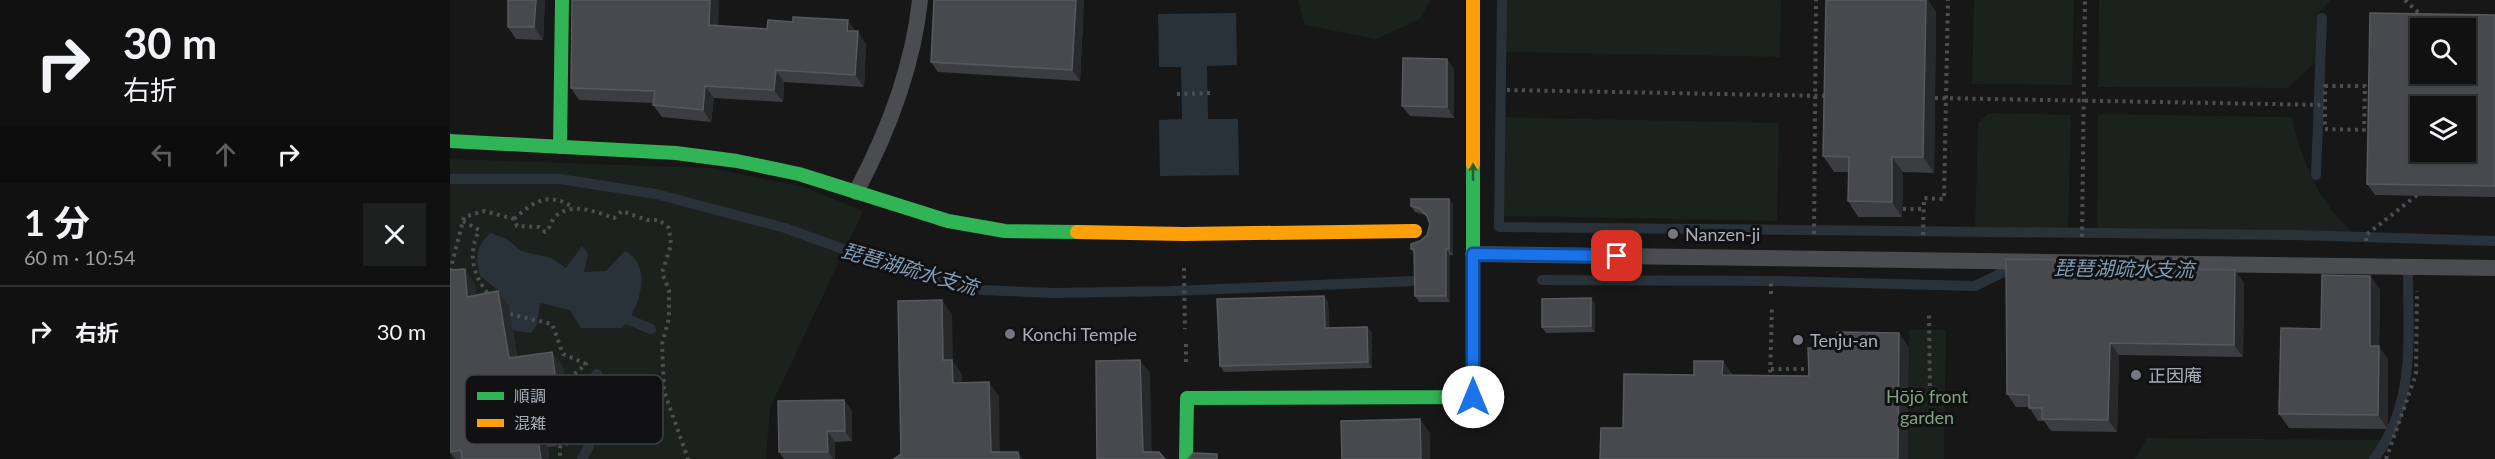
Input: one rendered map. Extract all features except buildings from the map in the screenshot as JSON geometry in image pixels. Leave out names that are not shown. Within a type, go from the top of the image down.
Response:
[{"type":"street","points":[[560,147],[562,0]]},
{"type":"street","points":[[1186,459],[1187,398],[1473,397],[1473,254],[1468,231],[1473,90],[1473,0]]},
{"type":"street","points":[[450,141],[676,153],[737,161],[799,174],[948,221],[1005,231],[1184,234],[1415,231]]},
{"type":"lane","points":[[856,192],[877,154],[902,79],[920,0]]},
{"type":"lane","points":[[1473,254],[2495,268]]},
{"type":"path","points":[[1814,259],[1816,0]]},
{"type":"path","points":[[1923,260],[1924,198],[1944,199],[1948,0]]},
{"type":"path","points":[[2082,262],[2085,0]]},
{"type":"path","points":[[2405,0],[2424,18]]},
{"type":"path","points":[[2325,86],[2365,86],[2364,130],[2325,129],[2325,105],[2325,86]]},
{"type":"path","points":[[1473,90],[1835,96]]},
{"type":"path","points":[[1177,94],[1211,93]]},
{"type":"path","points":[[1935,98],[2325,105]]},
{"type":"path","points":[[2365,105],[2372,106]]},
{"type":"path","points":[[2366,235],[2417,195]]},
{"type":"path","points":[[514,219],[541,199],[562,200],[574,208]]},
{"type":"path","points":[[514,219],[517,226],[538,228],[545,232],[560,212],[574,208],[593,210],[614,218],[622,211],[646,220],[659,220],[669,228],[671,245],[662,273],[669,290],[669,318],[662,344],[664,391],[688,459]]},
{"type":"path","points":[[1903,209],[1923,209]]},
{"type":"path","points":[[450,271],[464,217],[484,211],[514,219]]},
{"type":"path","points":[[463,221],[479,230],[474,240],[471,263],[480,284],[495,303]]},
{"type":"path","points":[[1185,283],[1185,329]]},
{"type":"path","points":[[2386,459],[2416,374],[2417,290]]},
{"type":"path","points":[[1770,390],[1772,305]]},
{"type":"path","points":[[1909,396],[1930,396],[1929,312]]},
{"type":"path","points":[[510,314],[552,324],[563,354],[586,364],[573,375]]},
{"type":"path","points":[[1771,369],[1818,369]]},
{"type":"path","points":[[560,459],[560,447],[566,444]]},
{"type":"green space","points":[[1298,0],[1431,0],[1420,19],[1376,39],[1305,25]]},
{"type":"green space","points":[[1506,0],[1781,0],[1780,57],[1505,52]]},
{"type":"green space","points":[[1974,0],[2074,0],[2072,85],[1972,84]]},
{"type":"green space","points":[[2099,0],[2331,0],[2318,13],[2316,62],[2288,88],[2098,87]]},
{"type":"green space","points":[[1989,113],[2071,115],[2068,228],[1975,227],[1978,123]]},
{"type":"green space","points":[[2098,114],[2292,117],[2301,150],[2314,182],[2332,210],[2356,234],[2097,228]]},
{"type":"green space","points":[[1505,117],[1779,123],[1777,221],[1504,216]]},
{"type":"green space","points":[[450,159],[710,168],[804,187],[863,211],[770,408],[766,459],[450,459]]},
{"type":"green space","name":"Hōjō front garden","points":[[1909,330],[1946,330],[1944,459],[1908,459]]},
{"type":"green space","points":[[2147,438],[2381,440],[2376,459],[2135,459]]},
{"type":"shaded area","points":[[1236,13],[1237,65],[1207,66],[1208,119],[1238,119],[1239,175],[1160,176],[1159,120],[1182,119],[1181,67],[1159,67],[1158,14]]},
{"type":"shaded area","points":[[490,233],[507,239],[521,251],[551,258],[566,268],[582,246],[588,254],[584,272],[606,271],[625,251],[634,258],[641,277],[641,288],[634,311],[622,328],[581,328],[570,310],[540,303],[537,324],[531,333],[512,330],[509,306],[499,308],[499,291],[480,276],[477,263],[479,248]]},
{"type":"waterway","points":[[1502,0],[1499,227],[2295,235],[2495,241]]},
{"type":"waterway","points":[[2316,175],[2322,18]]},
{"type":"waterway","name":"琵琶湖疏水支流","points":[[450,179],[560,179],[656,194],[785,228],[865,257],[982,290],[1053,293],[1172,291],[1415,281]]},
{"type":"waterway","name":"琵琶湖疏水支流","points":[[1542,280],[1778,281],[1975,286],[2016,266]]},
{"type":"waterway","points":[[2374,459],[2388,438],[2403,393],[2408,347],[2408,274]]},
{"type":"waterway","points":[[629,320],[651,329]]},
{"type":"waterway","points":[[582,459],[589,446]]},
{"type":"traffic: fast","points":[[560,147],[562,0]]},
{"type":"traffic: fast","points":[[450,141],[676,153],[737,161],[799,174],[948,221],[1005,231],[1077,232]]},
{"type":"traffic: fast","points":[[1186,459],[1187,398],[1473,397],[1473,164]]},
{"type":"traffic: slow","points":[[1473,0],[1473,164]]},
{"type":"traffic: slow","points":[[1077,232],[1184,234],[1415,231]]},
{"type":"place","name":"Nanzen-ji","points":[[1673,234]]},
{"type":"place","name":"Konchi Temple","points":[[1010,334]]},
{"type":"place","name":"Tenju-an","points":[[1798,340]]},
{"type":"place","name":"正因庵","points":[[2136,375]]},
{"type":"route","points":[[1473,397],[1473,254],[1617,256]]}]
